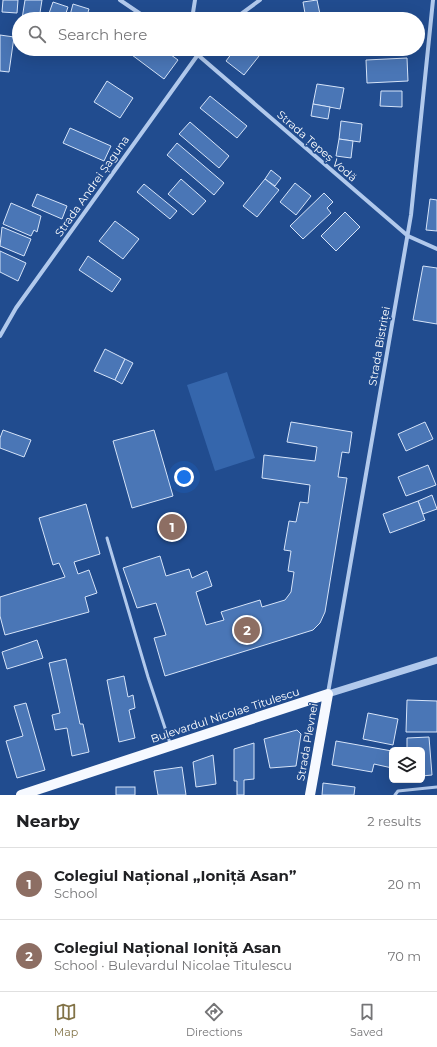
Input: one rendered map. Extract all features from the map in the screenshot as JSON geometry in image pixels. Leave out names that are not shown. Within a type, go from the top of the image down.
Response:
[{"type":"main road","name":"Bulevardul Nicolae Titulescu","points":[[21,795],[328,694]]},
{"type":"main road","name":"Strada Plevnei","points":[[310,795],[328,694]]},
{"type":"street","points":[[120,0],[138,12]]},
{"type":"street","points":[[193,12],[195,0]]},
{"type":"street","points":[[244,12],[260,0]]},
{"type":"street","name":"Strada Bistriței","points":[[328,694],[408,236],[414,189],[432,0]]},
{"type":"street","name":"Strada Andrei Șaguna","points":[[0,336],[16,308],[196,56]]},
{"type":"street","name":"Strada Țepeș Vodă","points":[[199,56],[408,236],[437,249]]},
{"type":"street","name":"Bulevardul Nicolae Titulescu","points":[[328,694],[437,660]]},
{"type":"lane","points":[[107,538],[148,677],[171,745]]},
{"type":"lane","points":[[395,795],[398,791],[437,787]]},
{"type":"shaded area","points":[[227,372],[255,458],[215,471],[187,385]]},
{"type":"building","points":[[3,0],[18,0],[17,12],[2,12]]},
{"type":"building","points":[[25,0],[42,0],[40,12],[23,12]]},
{"type":"building","points":[[317,0],[320,12],[305,12],[303,2]]},
{"type":"building","points":[[53,2],[68,7],[66,12],[49,12]]},
{"type":"building","points":[[73,4],[89,9],[88,12],[71,12]]},
{"type":"building","points":[[0,35],[12,37],[12,51],[9,72],[0,71]]},
{"type":"building","points":[[133,56],[173,56],[178,60],[164,79]]},
{"type":"building","points":[[230,56],[259,56],[244,75],[226,61]]},
{"type":"building","points":[[407,58],[408,81],[367,83],[366,60]]},
{"type":"building","points":[[107,81],[133,98],[120,118],[94,102]]},
{"type":"building","points":[[317,84],[344,88],[340,109],[313,104]]},
{"type":"building","points":[[381,91],[402,91],[402,107],[380,106]]},
{"type":"building","points":[[210,96],[247,126],[237,138],[200,108]]},
{"type":"building","points":[[313,104],[330,107],[328,119],[311,116]]},
{"type":"building","points":[[341,121],[362,124],[360,142],[339,139]]},
{"type":"building","points":[[190,122],[229,156],[219,168],[179,134]]},
{"type":"building","points":[[70,128],[111,146],[104,161],[63,143]]},
{"type":"building","points":[[339,139],[353,141],[351,158],[336,156]]},
{"type":"building","points":[[177,143],[224,183],[214,195],[167,155]]},
{"type":"building","points":[[271,170],[281,178],[275,186],[265,179]]},
{"type":"building","points":[[181,179],[206,201],[193,215],[168,194]]},
{"type":"building","points":[[265,179],[279,190],[257,217],[243,206]]},
{"type":"building","points":[[295,183],[311,196],[296,215],[280,202]]},
{"type":"building","points":[[144,184],[177,211],[170,219],[137,192]]},
{"type":"building","points":[[324,193],[333,202],[327,208],[331,213],[303,239],[290,226]]},
{"type":"building","points":[[37,194],[67,206],[62,219],[32,206]]},
{"type":"building","points":[[430,199],[437,200],[437,231],[426,230]]},
{"type":"building","points":[[11,203],[41,216],[37,232],[34,230],[31,236],[3,224]]},
{"type":"building","points":[[345,212],[360,227],[336,251],[321,236]]},
{"type":"building","points":[[115,221],[139,239],[123,259],[99,241]]},
{"type":"building","points":[[2,227],[31,239],[24,256],[0,246]]},
{"type":"building","points":[[0,251],[26,263],[18,281],[0,272]]},
{"type":"building","points":[[88,256],[121,279],[112,292],[79,270]]},
{"type":"building","points":[[423,266],[437,268],[437,324],[413,320]]},
{"type":"building","points":[[105,349],[125,359],[115,380],[94,371]]},
{"type":"building","points":[[125,359],[133,363],[122,384],[115,380]]},
{"type":"building","points":[[291,422],[352,432],[349,453],[342,452],[338,477],[347,478],[325,612],[320,623],[313,630],[165,676],[154,638],[166,635],[156,603],[137,608],[123,568],[160,556],[166,576],[189,569],[192,578],[207,571],[212,586],[196,592],[206,625],[224,620],[221,612],[260,600],[262,607],[285,600],[291,592],[294,572],[288,571],[291,551],[284,550],[289,521],[296,522],[300,502],[308,503],[310,485],[262,478],[264,455],[315,461],[317,447],[287,442]]},
{"type":"building","points":[[425,422],[433,439],[406,451],[398,434]]},
{"type":"building","points":[[3,430],[31,440],[24,457],[0,448],[0,438]]},
{"type":"building","points":[[154,430],[173,496],[132,508],[113,441]]},
{"type":"building","points":[[428,465],[436,485],[406,496],[398,477]]},
{"type":"building","points":[[432,495],[437,509],[423,514],[418,501]]},
{"type":"building","points":[[418,501],[425,520],[390,533],[383,514]]},
{"type":"building","points":[[86,504],[100,554],[74,562],[78,574],[89,570],[97,593],[85,597],[89,612],[5,635],[0,616],[0,597],[65,577],[59,563],[53,565],[39,518]]},
{"type":"building","points":[[37,640],[43,658],[7,669],[2,652]]},
{"type":"building","points":[[66,659],[80,724],[83,724],[89,752],[72,756],[67,728],[55,730],[52,715],[60,713],[49,663]]},
{"type":"building","points":[[124,676],[128,697],[133,695],[135,708],[129,710],[135,738],[119,742],[107,680]]},
{"type":"building","points":[[407,700],[437,701],[437,732],[406,732]]},
{"type":"building","points":[[26,703],[45,770],[17,778],[6,741],[23,736],[14,706]]},
{"type":"building","points":[[368,713],[398,719],[393,745],[363,739]]},
{"type":"building","points":[[297,730],[301,734],[296,766],[270,768],[264,739]]},
{"type":"building","points":[[429,737],[432,775],[425,776],[425,747],[407,747],[407,738]]},
{"type":"building","points":[[336,741],[389,750],[389,767],[374,764],[372,772],[332,765]]},
{"type":"building","points":[[254,743],[254,779],[244,780],[244,795],[237,795],[237,781],[234,781],[234,749]]},
{"type":"building","points":[[213,755],[216,784],[196,787],[193,762]]},
{"type":"building","points":[[182,767],[186,795],[158,795],[154,771]]},
{"type":"building","points":[[323,783],[355,787],[354,795],[322,795]]},
{"type":"building","points":[[116,787],[135,787],[135,795],[116,795]]},
{"type":"place","name":"Colegiul Național „Ioniță Asan”","points":[[172,527]]},
{"type":"place","name":"Colegiul Național Ioniță Asan","points":[[247,630]]}]
